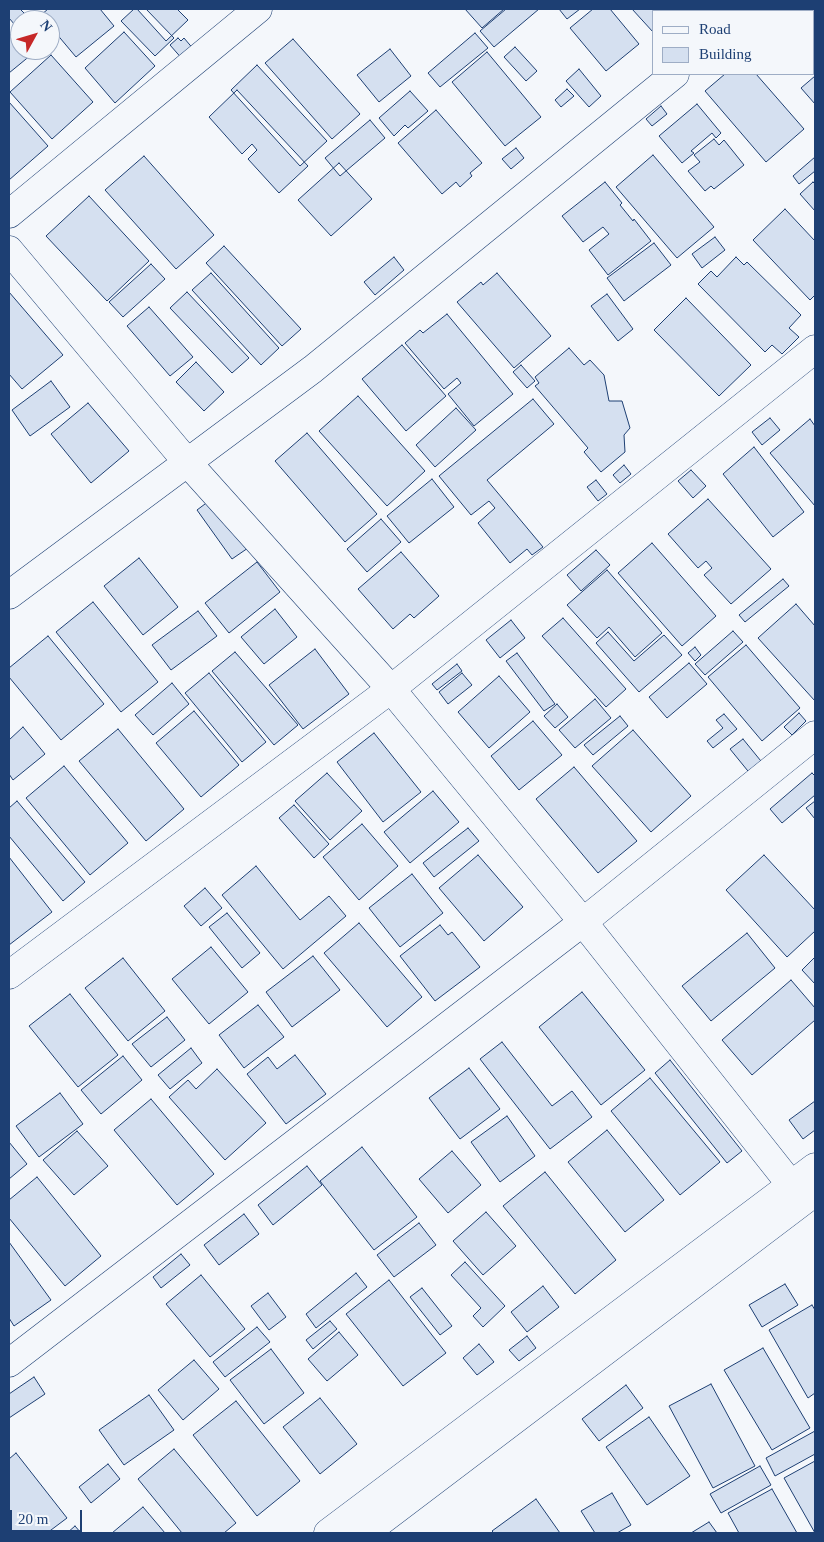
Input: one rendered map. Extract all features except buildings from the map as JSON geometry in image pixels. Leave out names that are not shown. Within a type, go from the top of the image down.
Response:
[{"type":"street","points":[[9,214],[258,9]]},
{"type":"street","points":[[9,595],[313,369],[674,75]]},
{"type":"street","points":[[9,250],[187,462],[391,689],[804,1189]]},
{"type":"street","points":[[9,975],[391,689],[815,349]]},
{"type":"street","points":[[9,1363],[583,922],[815,735]]},
{"type":"street","points":[[365,1533],[804,1189],[815,1166]]},
{"type":"street","points":[[328,1533],[804,1189]]}]
